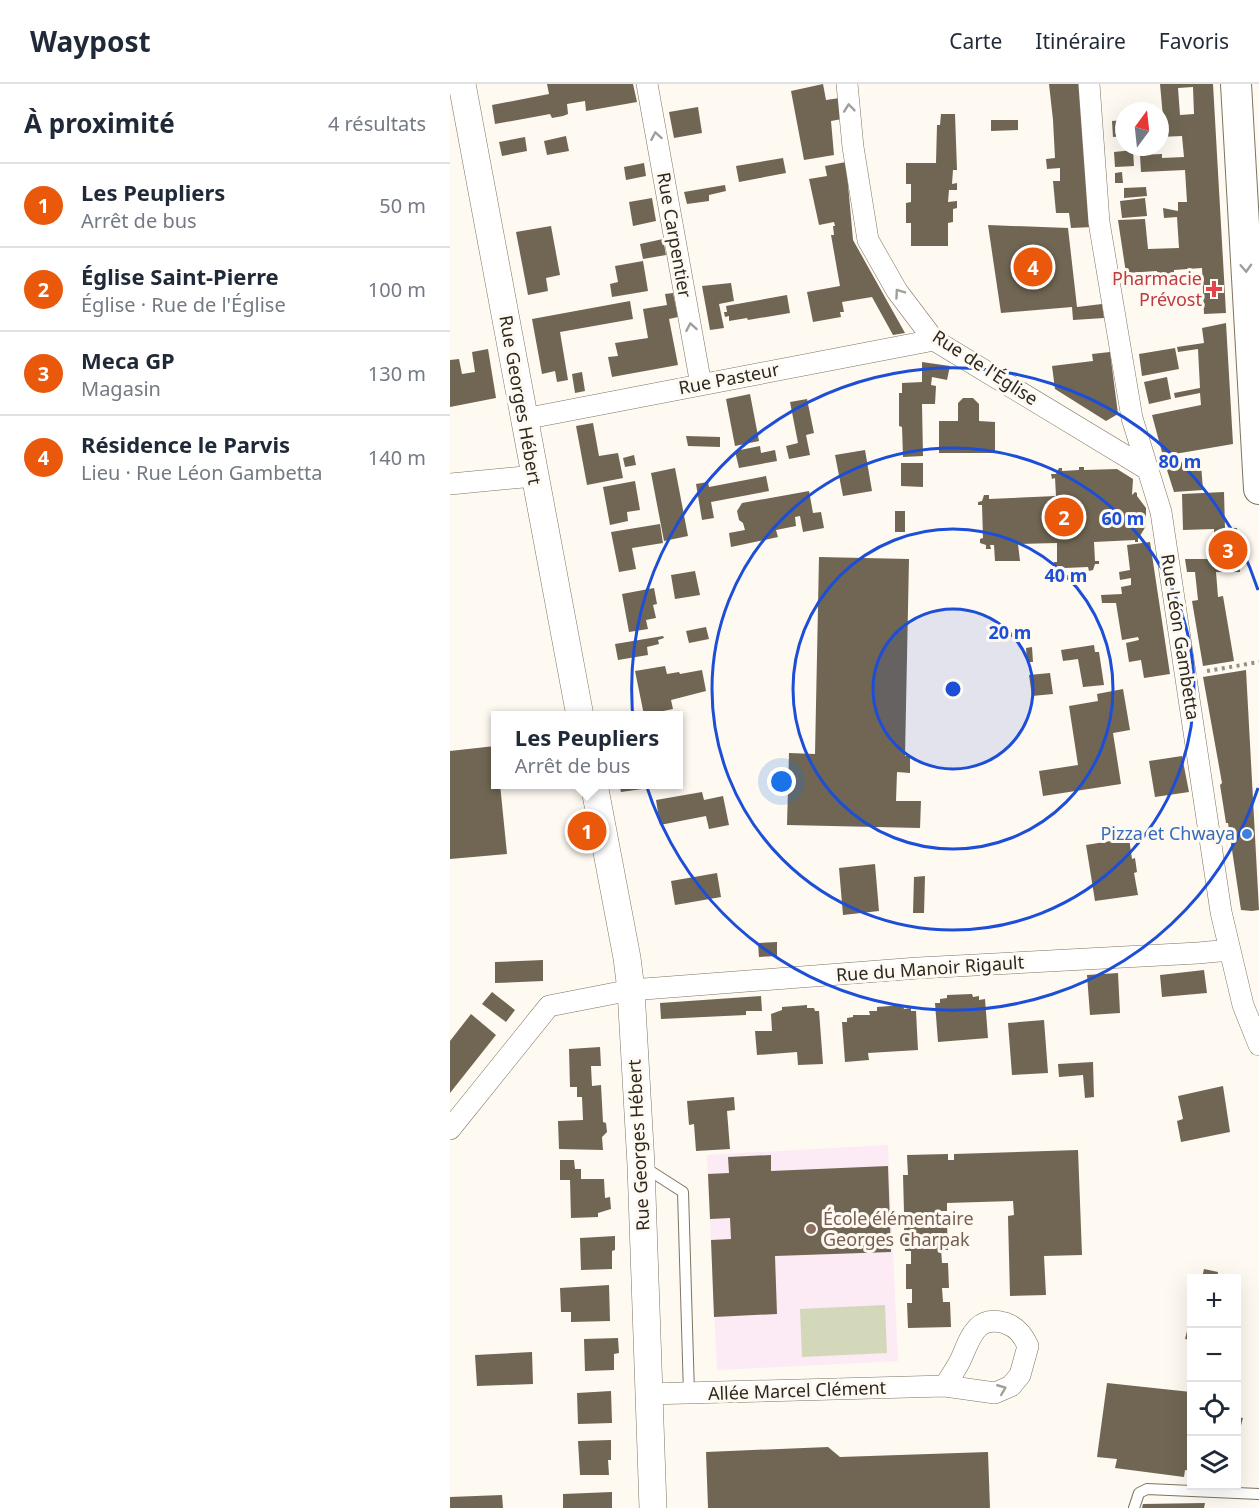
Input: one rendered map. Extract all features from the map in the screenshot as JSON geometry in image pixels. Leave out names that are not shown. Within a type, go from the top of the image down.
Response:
[{"type":"main road","points":[[1236,84],[1259,489]]},
{"type":"street","name":"Rue Georges Hébert","points":[[462,84],[579,711]]},
{"type":"street","name":"Rue Carpentier","points":[[647,84],[701,385]]},
{"type":"street","name":"Rue de l'Église","points":[[847,84],[853,147],[868,240],[897,291],[934,339],[1147,469]]},
{"type":"street","name":"Rue Léon Gambetta","points":[[1089,84],[1099,222],[1132,418],[1161,512],[1221,912],[1243,1005],[1259,1045]]},
{"type":"street","name":"Rue Pasteur","points":[[524,419],[934,339]]},
{"type":"street","points":[[450,484],[534,476]]},
{"type":"street","name":"Rue Georges Hébert","points":[[595,789],[631,990],[641,1165],[653,1508]]},
{"type":"street","name":"Rue du Manoir Rigault","points":[[450,1129],[549,1006],[631,990],[918,968],[1230,950]]},
{"type":"street","name":"Allée Marcel Clément","points":[[648,1394],[945,1386]]},
{"type":"lane","points":[[641,1165],[683,1192],[689,1394]]},
{"type":"lane","points":[[1134,1508],[1139,1493],[1147,1489],[1259,1494]]},
{"type":"path","points":[[1185,674],[1259,662]]},
{"type":"shaded area","points":[[888,1145],[898,1361],[717,1370],[707,1155]]},
{"type":"green space","points":[[885,1305],[887,1353],[802,1357],[800,1309]]},
{"type":"building","points":[[547,84],[633,84],[637,102],[586,111],[585,101],[567,104],[568,114],[563,116],[552,118],[550,114],[495,124],[492,105],[549,94]]},
{"type":"building","points":[[823,84],[826,100],[840,98],[842,119],[831,121],[834,155],[804,160],[791,91]]},
{"type":"building","points":[[1049,84],[1081,84],[1093,227],[1071,228],[1069,213],[1056,213],[1053,181],[1060,181],[1060,168],[1047,169],[1046,159],[1055,158]]},
{"type":"building","points":[[1160,84],[1213,84],[1226,313],[1204,314],[1202,268],[1174,270],[1174,279],[1158,279],[1157,271],[1126,273],[1118,220],[1145,219],[1148,249],[1179,248],[1177,217],[1164,218],[1163,208],[1178,211],[1178,202],[1187,202],[1185,170],[1141,172],[1140,156],[1184,157],[1182,136],[1169,137],[1169,102],[1162,102]],"holes":[[[1193,87],[1194,114],[1180,115],[1178,88]]]},
{"type":"building","points":[[698,107],[702,133],[674,138],[669,112]]},
{"type":"building","points":[[941,114],[955,114],[957,170],[953,170],[952,184],[957,183],[957,190],[949,190],[948,202],[957,201],[957,208],[953,209],[953,222],[948,223],[948,246],[911,246],[911,223],[906,223],[906,203],[911,202],[911,184],[906,184],[906,163],[936,163],[937,125],[940,125]]},
{"type":"building","points":[[991,120],[1018,120],[1018,130],[991,131]]},
{"type":"building","points":[[1112,121],[1115,121],[1115,137],[1113,137]]},
{"type":"building","points":[[566,136],[569,151],[547,155],[544,141]]},
{"type":"building","points":[[525,137],[527,151],[502,156],[499,142]]},
{"type":"building","points":[[1114,152],[1115,156],[1133,156],[1134,166],[1115,167]]},
{"type":"building","points":[[783,158],[786,173],[739,182],[736,166]]},
{"type":"building","points":[[846,162],[853,240],[905,333],[893,335],[872,297],[842,302],[844,312],[840,312],[841,317],[813,322],[807,292],[840,286],[831,235],[834,235],[834,222],[819,225],[809,179],[827,176],[825,166]]},
{"type":"building","points":[[644,163],[646,176],[626,180],[624,167]]},
{"type":"building","points":[[1122,172],[1123,183],[1115,183],[1115,173]]},
{"type":"building","points":[[725,185],[726,191],[709,195],[709,201],[687,204],[684,192]]},
{"type":"building","points":[[1146,187],[1147,196],[1124,198],[1124,188]]},
{"type":"building","points":[[652,198],[656,221],[633,226],[629,202]]},
{"type":"building","points":[[1145,198],[1147,216],[1122,218],[1120,201]]},
{"type":"building","points":[[988,225],[1068,228],[1077,307],[1102,304],[1104,318],[1073,320],[1072,307],[1001,313]]},
{"type":"building","points":[[551,226],[560,275],[546,278],[548,291],[528,295],[516,232]]},
{"type":"building","points":[[663,239],[666,255],[643,259],[640,244]]},
{"type":"building","points":[[643,261],[648,291],[612,297],[610,284],[618,282],[615,266]]},
{"type":"building","points":[[731,283],[734,301],[719,304],[724,328],[710,330],[702,286]]},
{"type":"building","points":[[673,293],[678,317],[669,319],[678,365],[612,377],[608,357],[618,356],[615,343],[648,338],[643,309],[667,305],[665,294]]},
{"type":"building","points":[[787,295],[790,313],[748,320],[747,318],[729,321],[729,316],[725,317],[726,306]]},
{"type":"building","points":[[630,301],[633,319],[560,332],[568,380],[557,382],[555,371],[542,374],[532,319]]},
{"type":"building","points":[[1226,323],[1233,444],[1163,456],[1152,415],[1201,405],[1200,393],[1175,398],[1174,393],[1200,388],[1198,349],[1178,352],[1177,347],[1204,343],[1202,328]]},
{"type":"building","points":[[1175,348],[1179,369],[1142,376],[1139,354]]},
{"type":"building","points":[[488,349],[496,398],[450,407],[450,360],[459,359],[462,374],[475,372],[472,352]]},
{"type":"building","points":[[1110,352],[1118,414],[1106,421],[1055,389],[1052,366],[1093,361],[1092,354]]},
{"type":"building","points":[[922,362],[950,366],[947,380],[932,377],[931,385],[936,386],[935,404],[922,404],[923,456],[903,457],[902,427],[899,426],[899,393],[902,393],[902,383],[922,382]]},
{"type":"building","points":[[582,372],[585,391],[575,393],[572,374]]},
{"type":"building","points":[[1167,377],[1171,399],[1149,404],[1144,382]]},
{"type":"building","points":[[750,394],[759,441],[735,446],[726,399]]},
{"type":"building","points":[[963,398],[973,398],[979,404],[979,421],[995,422],[995,453],[939,453],[939,421],[958,421],[958,403]]},
{"type":"building","points":[[807,399],[814,433],[806,435],[810,455],[789,459],[786,446],[798,443],[790,402]]},
{"type":"building","points":[[593,423],[599,456],[618,453],[623,478],[587,485],[576,426]]},
{"type":"building","points":[[686,436],[720,437],[720,447],[688,446]]},
{"type":"building","points":[[760,446],[761,453],[775,450],[777,461],[739,468],[735,451]]},
{"type":"building","points":[[865,450],[872,491],[843,496],[835,455]]},
{"type":"building","points":[[634,455],[636,465],[625,467],[623,458]]},
{"type":"building","points":[[901,463],[923,463],[923,487],[901,486]]},
{"type":"building","points":[[1201,464],[1203,490],[1174,492],[1166,467]]},
{"type":"building","points":[[1079,467],[1084,467],[1084,470],[1117,469],[1133,479],[1132,495],[1137,493],[1146,508],[1146,526],[1138,542],[1135,540],[1094,542],[1095,561],[1099,561],[1099,564],[1095,564],[1093,570],[1089,571],[1088,567],[1065,568],[1065,571],[1061,571],[1061,568],[1054,565],[1054,562],[1057,562],[1057,543],[1018,544],[1020,561],[995,561],[994,545],[990,545],[991,549],[986,549],[986,545],[980,543],[980,539],[983,538],[982,505],[978,505],[978,502],[982,501],[984,495],[989,495],[989,499],[1056,496],[1055,478],[1052,479],[1051,474],[1056,474],[1059,468],[1062,468],[1062,471],[1079,470]]},
{"type":"building","points":[[675,468],[688,536],[664,541],[651,473]]},
{"type":"building","points":[[766,476],[769,491],[711,502],[714,518],[702,520],[696,484],[708,482],[709,487]]},
{"type":"building","points":[[635,481],[640,510],[627,512],[628,521],[610,525],[603,487]]},
{"type":"building","points":[[809,491],[813,513],[821,512],[824,528],[803,532],[800,516],[795,517],[796,526],[776,530],[778,537],[731,547],[729,533],[745,530],[737,511],[742,503]]},
{"type":"building","points":[[1224,492],[1225,528],[1237,528],[1240,572],[1216,572],[1218,597],[1223,596],[1234,661],[1203,666],[1192,601],[1198,600],[1195,572],[1187,572],[1185,559],[1215,559],[1214,529],[1183,530],[1182,494]]},
{"type":"building","points":[[895,511],[905,511],[905,532],[895,532]]},
{"type":"building","points":[[660,524],[663,543],[632,548],[636,569],[619,572],[611,532]]},
{"type":"building","points":[[1150,542],[1170,674],[1144,678],[1141,660],[1129,662],[1126,643],[1139,640],[1138,637],[1122,640],[1116,603],[1102,603],[1101,595],[1122,594],[1121,587],[1131,585],[1131,578],[1120,580],[1119,572],[1130,570],[1127,545]]},
{"type":"building","points":[[819,557],[909,559],[905,756],[910,756],[910,773],[897,772],[896,801],[921,801],[920,828],[787,825],[789,753],[815,754]]},
{"type":"building","points":[[695,571],[700,595],[675,599],[671,575]]},
{"type":"building","points":[[654,588],[657,604],[653,605],[656,618],[646,620],[648,629],[629,632],[622,594]]},
{"type":"building","points":[[706,627],[709,639],[689,643],[686,631]]},
{"type":"building","points":[[663,636],[664,638],[658,640],[659,644],[647,647],[648,655],[618,660],[615,644]]},
{"type":"building","points":[[1094,645],[1095,652],[1099,652],[1104,685],[1083,687],[1078,659],[1063,661],[1061,650]]},
{"type":"building","points":[[1032,647],[1033,662],[1027,662],[1026,648]]},
{"type":"building","points":[[665,666],[667,674],[702,670],[706,691],[671,700],[673,709],[643,711],[635,671]]},
{"type":"building","points":[[1246,670],[1259,910],[1252,911],[1241,910],[1203,677]]},
{"type":"building","points":[[1050,673],[1053,694],[1032,696],[1029,675]]},
{"type":"building","points":[[1123,689],[1130,730],[1113,733],[1121,784],[1043,796],[1039,771],[1078,765],[1069,706],[1098,701],[1097,694]]},
{"type":"building","points":[[491,746],[491,789],[500,789],[507,854],[450,859],[450,751]]},
{"type":"building","points":[[1182,756],[1189,792],[1155,797],[1149,761]]},
{"type":"building","points":[[620,789],[642,789],[621,792]]},
{"type":"building","points":[[702,792],[704,800],[723,796],[729,825],[709,829],[706,816],[660,825],[656,800]]},
{"type":"building","points":[[1129,838],[1132,859],[1135,858],[1137,872],[1134,873],[1138,895],[1095,901],[1086,845]]},
{"type":"building","points":[[875,864],[879,911],[843,915],[839,868]]},
{"type":"building","points":[[717,873],[721,897],[675,905],[671,881]]},
{"type":"building","points":[[925,876],[924,913],[913,913],[914,877]]},
{"type":"building","points":[[777,942],[777,956],[759,957],[758,943]]},
{"type":"building","points":[[543,960],[543,981],[495,983],[495,962]]},
{"type":"building","points":[[1204,970],[1207,993],[1162,997],[1160,975]]},
{"type":"building","points":[[1118,973],[1120,1013],[1090,1015],[1087,975]]},
{"type":"building","points":[[492,992],[515,1010],[506,1022],[482,1004]]},
{"type":"building","points":[[972,994],[973,997],[979,996],[979,1000],[985,999],[988,1038],[938,1042],[935,1003],[940,1003],[940,999],[947,998],[947,995]]},
{"type":"building","points":[[761,996],[762,1011],[746,1011],[746,1015],[661,1019],[660,1003]]},
{"type":"building","points":[[807,1005],[807,1008],[819,1011],[823,1064],[798,1065],[797,1052],[757,1055],[755,1031],[772,1031],[771,1014],[782,1010],[782,1007]]},
{"type":"building","points":[[903,1005],[904,1009],[911,1008],[911,1011],[916,1011],[918,1050],[868,1053],[869,1060],[845,1062],[842,1022],[847,1022],[847,1018],[853,1015],[870,1015],[869,1011],[877,1011],[877,1007]]},
{"type":"building","points":[[471,1014],[496,1035],[450,1093],[450,1041]]},
{"type":"building","points":[[1044,1020],[1048,1073],[1012,1075],[1008,1023]]},
{"type":"building","points":[[600,1047],[601,1066],[591,1066],[592,1086],[601,1085],[603,1122],[606,1123],[607,1132],[602,1137],[603,1150],[559,1149],[558,1121],[583,1120],[582,1097],[577,1097],[577,1087],[570,1087],[569,1049]]},
{"type":"building","points":[[1093,1062],[1094,1097],[1085,1098],[1083,1075],[1059,1077],[1058,1064]]},
{"type":"building","points":[[1223,1086],[1230,1132],[1181,1142],[1177,1121],[1183,1119],[1178,1096]]},
{"type":"building","points":[[734,1097],[735,1110],[727,1111],[730,1149],[696,1151],[694,1124],[689,1125],[687,1101]]},
{"type":"building","points":[[1078,1150],[1082,1255],[1044,1256],[1046,1295],[1010,1296],[1008,1216],[1014,1215],[1013,1201],[947,1203],[947,1211],[940,1211],[940,1224],[947,1224],[948,1250],[941,1249],[942,1263],[948,1263],[949,1288],[942,1288],[943,1302],[950,1302],[951,1327],[908,1328],[907,1303],[912,1303],[912,1289],[906,1289],[906,1264],[911,1264],[911,1251],[905,1251],[904,1226],[910,1225],[909,1212],[904,1212],[903,1175],[908,1175],[907,1155],[948,1154],[948,1160],[954,1160],[954,1154]]},
{"type":"building","name":"École élémentaire Georges Charpak","points":[[771,1155],[771,1171],[888,1166],[891,1252],[775,1256],[777,1314],[714,1317],[711,1240],[731,1239],[730,1218],[710,1219],[708,1174],[729,1173],[728,1157]]},
{"type":"building","points":[[560,1160],[574,1160],[575,1169],[581,1169],[581,1179],[604,1179],[605,1198],[610,1197],[611,1209],[598,1213],[598,1217],[571,1218],[570,1180],[560,1180]]},
{"type":"building","points":[[615,1236],[612,1269],[581,1270],[580,1238]]},
{"type":"building","points":[[1204,1269],[1218,1272],[1218,1274],[1203,1274]]},
{"type":"building","points":[[609,1285],[610,1321],[571,1322],[571,1312],[561,1312],[560,1288]]},
{"type":"building","points":[[618,1338],[619,1353],[614,1354],[614,1370],[585,1371],[584,1339]]},
{"type":"building","points":[[532,1352],[533,1384],[477,1386],[475,1355]]},
{"type":"building","points":[[1107,1383],[1187,1392],[1187,1470],[1185,1470],[1184,1477],[1115,1468],[1117,1459],[1097,1457]]},
{"type":"building","points":[[611,1391],[612,1423],[578,1424],[577,1393]]},
{"type":"building","points":[[611,1440],[611,1460],[608,1460],[609,1475],[580,1475],[578,1441]]},
{"type":"building","points":[[828,1447],[840,1457],[988,1452],[990,1508],[708,1508],[706,1452]]},
{"type":"building","points":[[612,1492],[612,1508],[563,1508],[563,1494]]},
{"type":"building","points":[[502,1495],[503,1508],[450,1508],[450,1497]]},
{"type":"building","points":[[1205,1503],[1204,1508],[1142,1508],[1143,1504]]},
{"type":"place","name":"Résidence le Parvis","points":[[1033,267]]},
{"type":"place","name":"Pharmacie Prévost","points":[[1214,289]]},
{"type":"place","name":"Église Saint-Pierre","points":[[1064,517]]},
{"type":"place","name":"Meca GP","points":[[1228,550]]},
{"type":"place","name":"Les Peupliers","points":[[587,831]]},
{"type":"place","name":"Pizza et Chwaya","points":[[1247,834]]},
{"type":"place","name":"École élémentaire Georges Charpak","points":[[811,1229]]}]
